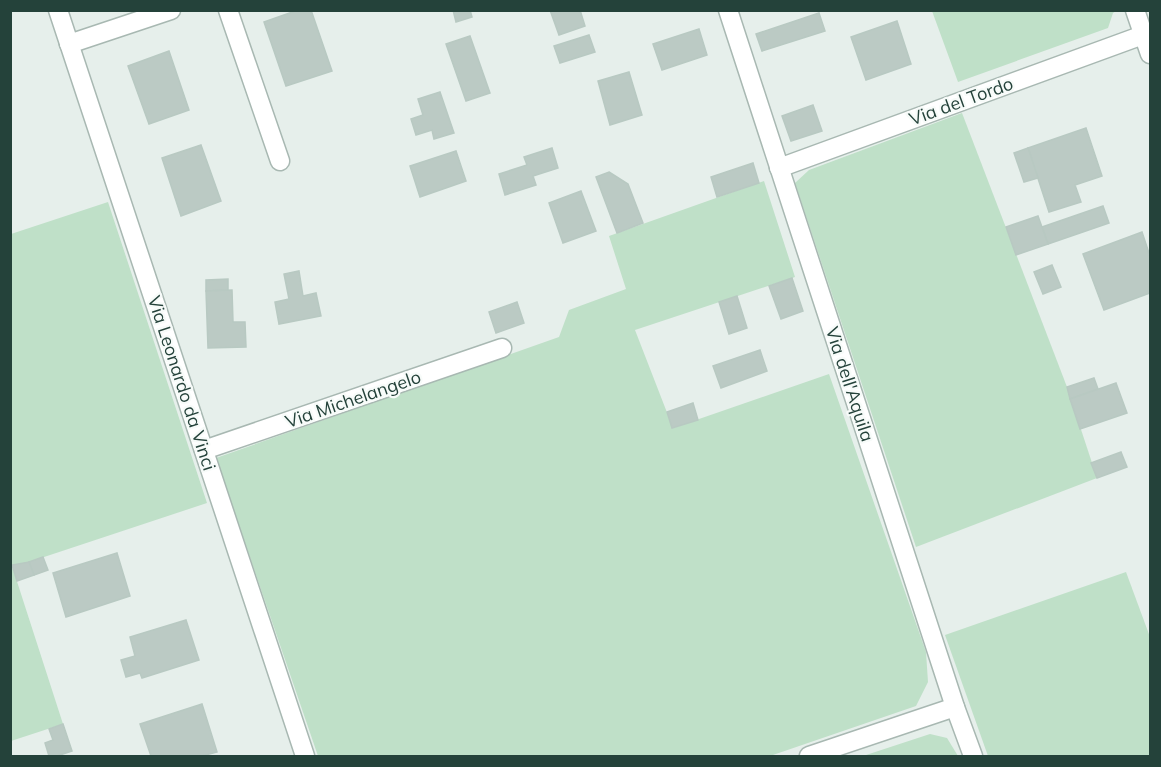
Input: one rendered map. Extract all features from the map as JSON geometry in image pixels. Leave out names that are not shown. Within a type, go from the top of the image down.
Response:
[{"type":"street","name":"Via Leonardo da Vinci","points":[[58,10],[305,756]]},
{"type":"street","points":[[69,44],[171,10]]},
{"type":"street","points":[[228,10],[280,161]]},
{"type":"street","name":"Via dell'Aquila","points":[[728,10],[955,707],[973,756]]},
{"type":"street","points":[[1135,10],[1150,54]]},
{"type":"street","name":"Via del Tordo","points":[[779,168],[1143,35]]},
{"type":"street","name":"Via Michelangelo","points":[[204,450],[502,348]]},
{"type":"street","points":[[809,756],[955,707]]},
{"type":"green space","points":[[932,10],[1116,11],[1113,13],[1108,28],[958,82]]},
{"type":"green space","points":[[962,113],[1067,387],[1097,478],[916,547],[795,183],[809,170]]},
{"type":"green space","points":[[764,181],[795,277],[635,330],[673,428],[829,374],[926,652],[928,682],[916,706],[770,756],[318,756],[216,458],[559,337],[569,310],[626,289],[609,236]]},
{"type":"green space","points":[[108,202],[207,503],[12,566],[63,724],[11,741],[11,234]]},
{"type":"green space","points":[[1126,572],[1150,637],[1150,756],[988,756],[945,635]]},
{"type":"green space","points":[[930,734],[947,738],[958,756],[863,756]]},
{"type":"building","points":[[298,10],[311,10],[332,71],[286,86],[264,22]]},
{"type":"building","points":[[453,10],[470,10],[472,17],[456,22]]},
{"type":"building","points":[[550,10],[580,10],[585,26],[559,35]]},
{"type":"building","points":[[819,13],[825,31],[762,51],[756,34]]},
{"type":"building","points":[[897,21],[911,64],[866,80],[851,37]]},
{"type":"building","points":[[699,29],[707,55],[662,70],[653,44]]},
{"type":"building","points":[[589,35],[595,52],[560,63],[554,46]]},
{"type":"building","points":[[470,36],[490,93],[466,101],[446,44]]},
{"type":"building","points":[[169,51],[189,110],[149,124],[128,66]]},
{"type":"building","points":[[629,72],[642,115],[610,125],[598,81]]},
{"type":"building","points":[[440,92],[454,133],[434,139],[432,130],[416,135],[411,119],[423,115],[418,99]]},
{"type":"building","points":[[813,105],[822,131],[791,141],[782,116]]},
{"type":"building","points":[[1086,128],[1102,176],[1075,185],[1081,202],[1049,212],[1028,148]]},
{"type":"building","points":[[201,145],[221,201],[181,216],[162,158]]},
{"type":"building","points":[[552,148],[558,168],[533,176],[536,185],[505,195],[499,174],[527,165],[524,157]]},
{"type":"building","points":[[1028,148],[1038,178],[1024,182],[1014,153]]},
{"type":"building","points":[[456,151],[466,181],[420,197],[410,166]]},
{"type":"building","points":[[753,163],[759,183],[717,197],[711,177]]},
{"type":"building","points":[[609,172],[628,184],[643,223],[617,233],[596,177]]},
{"type":"building","points":[[581,191],[596,231],[563,243],[549,203]]},
{"type":"building","points":[[1103,206],[1109,223],[1048,244],[1042,227]]},
{"type":"building","points":[[1038,216],[1048,244],[1016,255],[1006,227]]},
{"type":"building","points":[[1142,232],[1150,256],[1150,293],[1104,310],[1083,254]]},
{"type":"building","points":[[1052,265],[1061,287],[1043,294],[1034,272]]},
{"type":"building","points":[[299,271],[303,296],[316,293],[321,316],[279,324],[275,302],[289,299],[284,274]]},
{"type":"building","points":[[792,278],[803,311],[781,319],[769,286]]},
{"type":"building","points":[[228,279],[228,290],[206,291],[206,280]]},
{"type":"building","points":[[232,290],[233,322],[245,322],[246,347],[208,348],[206,291]]},
{"type":"building","points":[[737,296],[747,328],[729,334],[719,302]]},
{"type":"building","points":[[517,302],[524,323],[496,333],[489,312]]},
{"type":"building","points":[[760,350],[767,371],[721,388],[713,366]]},
{"type":"building","points":[[1094,378],[1098,389],[1070,399],[1067,387]]},
{"type":"building","points":[[1116,383],[1127,413],[1080,429],[1070,399]]},
{"type":"building","points":[[693,403],[698,420],[672,428],[667,412]]},
{"type":"building","points":[[1121,452],[1127,467],[1097,478],[1091,463]]},
{"type":"building","points":[[117,553],[130,596],[66,617],[53,573]]},
{"type":"building","points":[[43,557],[48,570],[34,575],[29,562]]},
{"type":"building","points":[[29,562],[34,575],[17,581],[12,565]]},
{"type":"building","points":[[186,620],[199,660],[142,678],[140,673],[126,677],[121,660],[135,656],[130,637]]},
{"type":"building","points":[[202,704],[217,752],[202,756],[151,756],[140,724]]},
{"type":"building","points":[[63,724],[72,751],[49,756],[45,743],[53,740],[49,729]]}]
